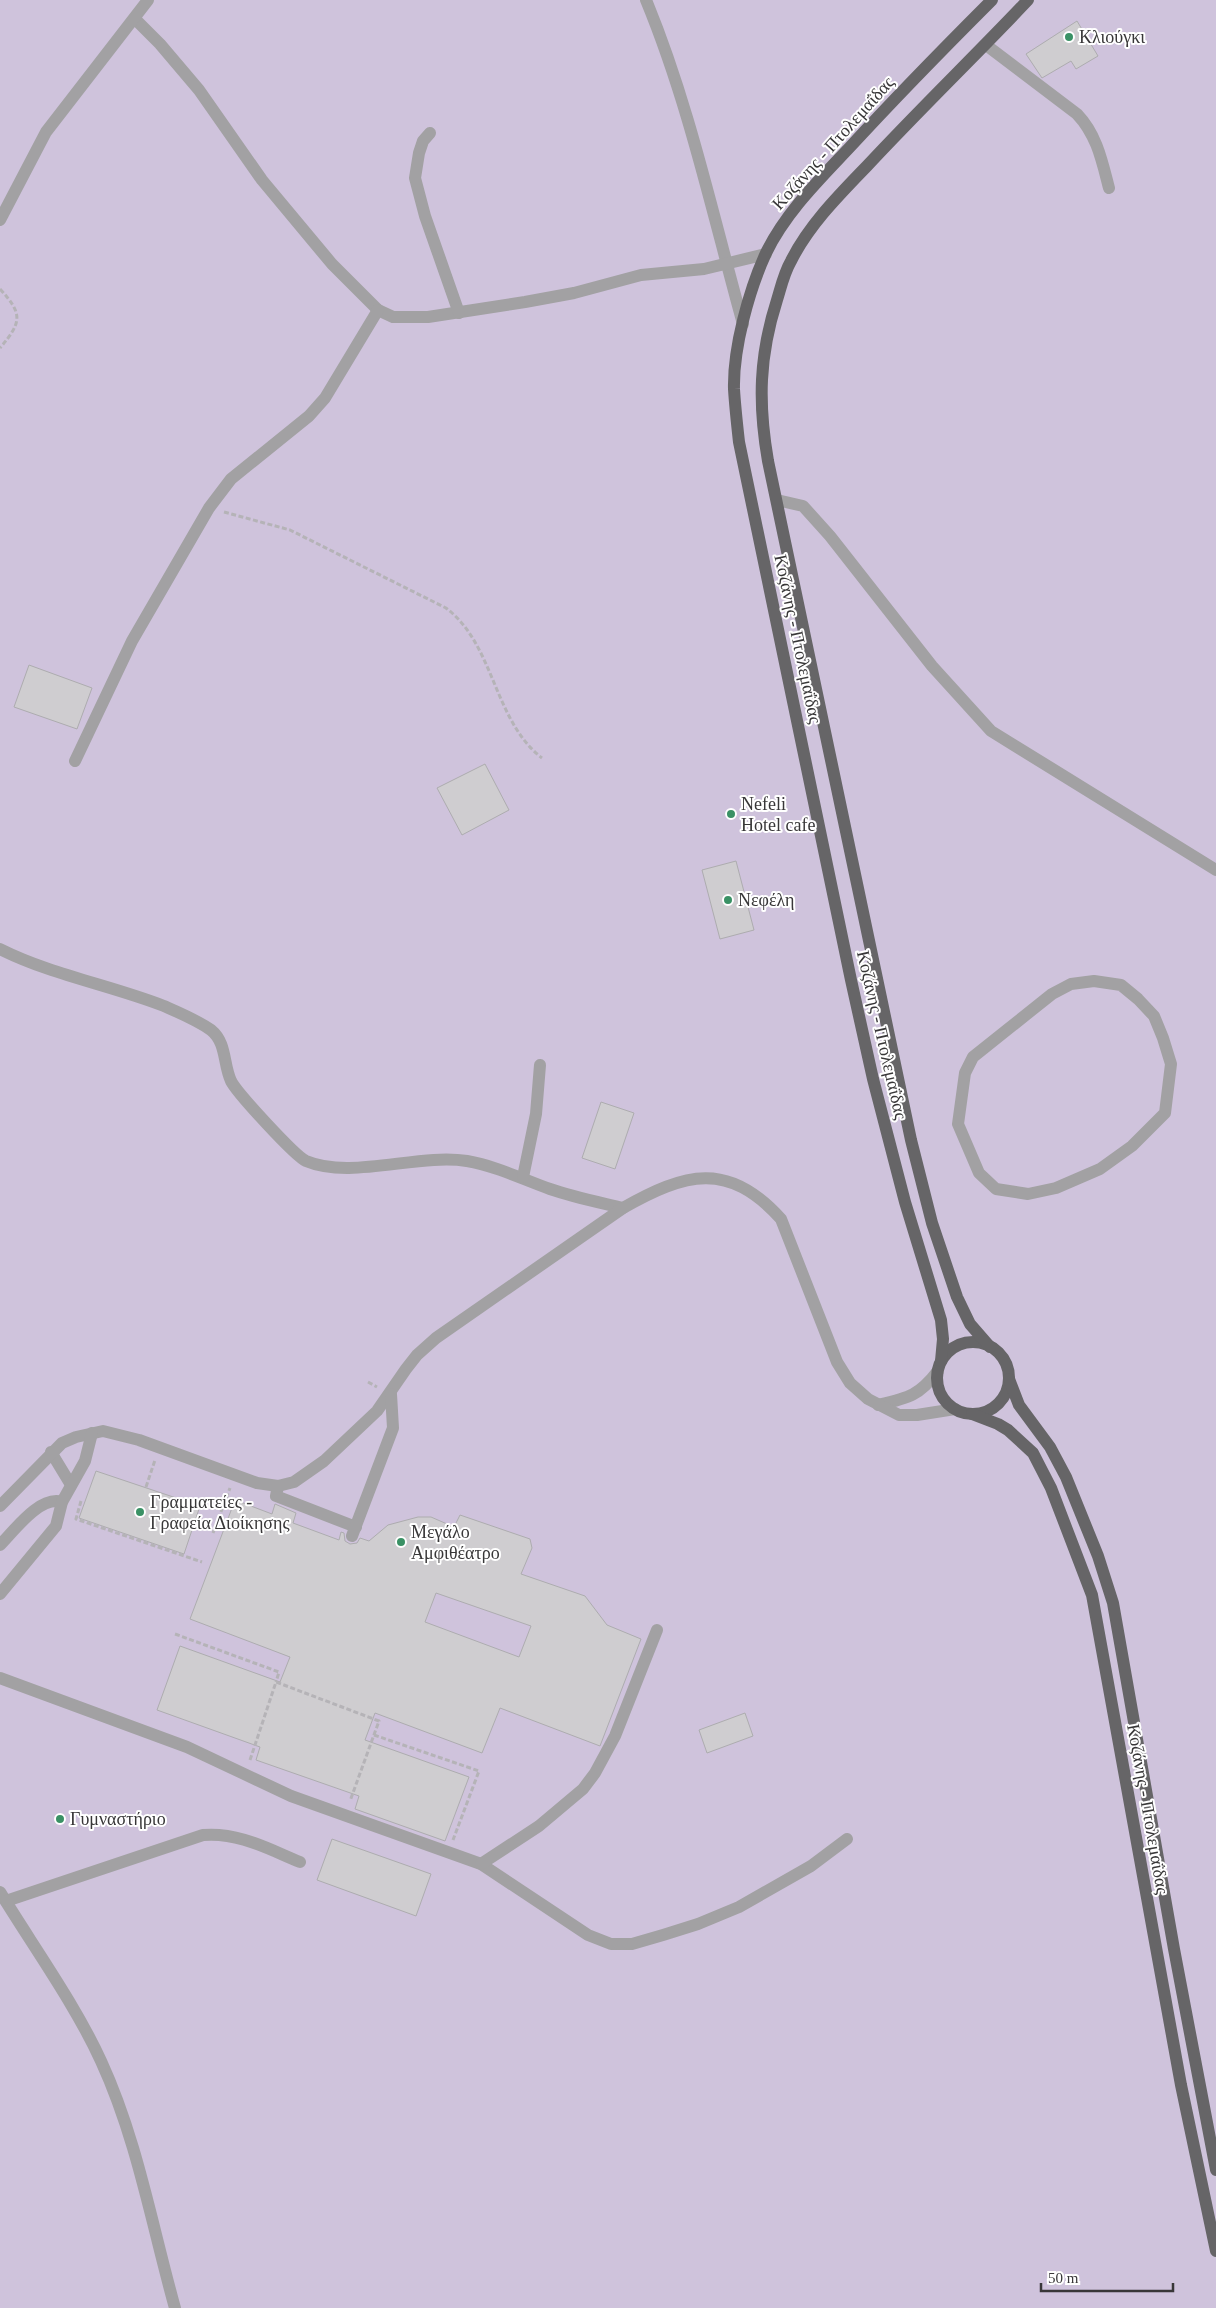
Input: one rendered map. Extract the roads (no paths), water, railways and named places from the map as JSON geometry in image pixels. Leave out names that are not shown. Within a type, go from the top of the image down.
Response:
[{"type":"main road","name":"Κοζάνης - Πτολεμαΐδας","points":[[939,1366],[943,1339],[941,1320],[905,1202],[869,1061],[739,442],[734,387],[743,324],[766,254],[798,203],[894,99],[992,0]]},
{"type":"main road","name":"Κοζάνης - Πτολεμαΐδας","points":[[990,1346],[963,1313],[932,1223],[891,1049],[763,432],[761,379],[767,332],[790,262],[810,231],[896,135],[1028,0]]},
{"type":"main road","points":[[976,1343],[990,1346],[1004,1360],[1009,1379],[1006,1393],[998,1404],[986,1412],[972,1414],[955,1409],[946,1402],[940,1393],[937,1382],[939,1366],[950,1351],[962,1344],[976,1343]]},
{"type":"main road","name":"Κοζάνης - Πτολεμαΐδας","points":[[1009,1379],[1019,1405],[1050,1447],[1066,1477],[1098,1556],[1113,1603],[1174,1949],[1216,2170]]},
{"type":"main road","name":"Κοζάνης - Πτολεμαΐδας","points":[[972,1414],[1003,1427],[1033,1453],[1051,1488],[1092,1595],[1181,2085],[1216,2251]]},
{"type":"street","points":[[0,220],[46,132],[148,0]]},
{"type":"street","points":[[646,0],[657,26],[690,131],[716,220],[743,324]]},
{"type":"street","points":[[135,19],[160,44],[199,90],[283,206],[332,264],[378,310],[393,316],[408,318],[459,313],[574,293],[641,275],[726,264],[766,254]]},
{"type":"street","points":[[986,45],[1077,114],[1087,124],[1096,142],[1109,188]]},
{"type":"street","points":[[430,133],[423,142],[419,153],[415,178],[425,216],[459,313]]},
{"type":"street","points":[[74,760],[132,641],[209,508],[231,479],[309,416],[325,398],[378,310]]},
{"type":"street","points":[[777,500],[803,506],[830,536],[932,666],[991,731],[1216,870]]},
{"type":"street","points":[[0,949],[27,962],[141,997],[175,1011],[212,1031],[224,1051],[226,1068],[236,1089],[289,1148],[305,1161],[324,1166],[367,1167],[443,1160],[467,1161],[523,1177],[558,1191],[623,1208]]},
{"type":"street","points":[[1094,981],[1121,985],[1154,1016],[1163,1038],[1171,1064],[1164,1113],[1132,1146],[1100,1168],[1056,1188],[1028,1194],[996,1189],[979,1174],[958,1124],[965,1073],[973,1057],[1052,994],[1071,984],[1094,981]]},
{"type":"street","points":[[523,1177],[536,1114],[540,1065]]},
{"type":"street","points":[[0,1506],[51,1452],[76,1437],[103,1431],[117,1433],[257,1483],[278,1486],[294,1482],[318,1466],[378,1411],[417,1355],[436,1338],[623,1208],[666,1185],[692,1178],[716,1179],[747,1189],[758,1196],[781,1219],[837,1362],[850,1383],[868,1400],[899,1415],[955,1409]]},
{"type":"street","points":[[878,1405],[914,1395],[925,1387],[939,1366]]},
{"type":"street","points":[[278,1486],[276,1496],[354,1532],[393,1428],[390,1394]]},
{"type":"street","points":[[0,1594],[56,1526],[62,1502],[85,1461],[92,1433]]},
{"type":"street","points":[[51,1452],[71,1485]]},
{"type":"street","points":[[0,1545],[42,1504],[55,1500],[62,1502]]},
{"type":"street","points":[[481,1864],[539,1826],[583,1789],[596,1774],[615,1736],[657,1630]]},
{"type":"street","points":[[0,1678],[187,1746],[291,1796],[481,1864],[588,1935],[611,1944],[632,1944],[698,1924],[739,1907],[811,1866],[847,1838]]},
{"type":"street","points":[[175,2308],[141,2178],[117,2102],[101,2061],[81,2024],[3,1897],[203,1835],[221,1834],[235,1836],[300,1862]]},
{"type":"place","name":"Κλιούγκι","points":[[1069,37]]},
{"type":"place","name":"Nefeli Hotel cafe","points":[[731,814]]},
{"type":"place","name":"Νεφέλη","points":[[728,900]]},
{"type":"place","name":"Γραμματείες - Γραφεία Διοίκησης","points":[[140,1512]]},
{"type":"place","name":"Μεγάλο Αμφιθέατρο","points":[[401,1542]]},
{"type":"place","name":"Γυμναστήριο","points":[[60,1819]]}]
